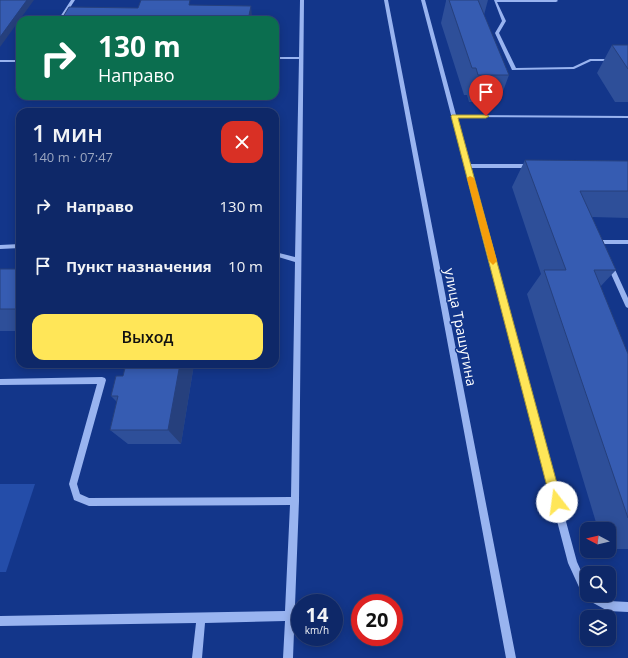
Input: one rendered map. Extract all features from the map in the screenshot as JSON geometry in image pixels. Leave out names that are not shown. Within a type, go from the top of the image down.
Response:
[{"type":"street","points":[[63,16],[73,0]]},
{"type":"street","points":[[288,658],[295,501],[302,0]]},
{"type":"street","name":"улица Трашутина","points":[[386,0],[511,658]]},
{"type":"street","points":[[423,0],[573,563],[580,579]]},
{"type":"street","points":[[555,0],[556,1],[495,1],[504,21],[497,33],[514,69],[574,68],[590,60],[628,60]]},
{"type":"street","points":[[279,58],[301,58]]},
{"type":"street","points":[[0,61],[16,61]]},
{"type":"street","points":[[454,116],[628,118]]},
{"type":"street","points":[[467,166],[536,166]]},
{"type":"street","points":[[628,242],[600,242],[628,305]]},
{"type":"street","points":[[0,247],[16,246]]},
{"type":"street","points":[[279,255],[298,260]]},
{"type":"street","points":[[0,382],[102,380],[74,484],[77,497],[89,502],[295,501]]},
{"type":"street","points":[[600,602],[608,606],[628,607]]},
{"type":"street","points":[[0,620],[290,616]]},
{"type":"street","points":[[197,658],[201,618]]},
{"type":"shaded area","points":[[0,484],[35,484],[6,572],[0,572]]},
{"type":"building","points":[[0,0],[27,0],[0,37]]},
{"type":"building","points":[[141,0],[190,0],[189,5],[251,6],[249,16],[63,16],[69,7],[138,8]]},
{"type":"building","points":[[449,0],[478,0],[509,75],[478,75],[476,68],[472,68]]},
{"type":"building","points":[[612,45],[628,45],[628,69]]},
{"type":"building","points":[[525,160],[628,161],[628,191],[580,191],[616,270],[594,270],[628,354],[628,518],[544,270],[566,270]]},
{"type":"building","points":[[0,269],[16,269],[16,309],[0,309]]},
{"type":"building","points":[[125,368],[179,368],[168,430],[110,430],[118,396],[111,396],[116,376],[123,376]]},
{"type":"slow traffic","points":[[470,178],[493,261]]},
{"type":"route","points":[[486,116],[454,116],[557,502]]}]
